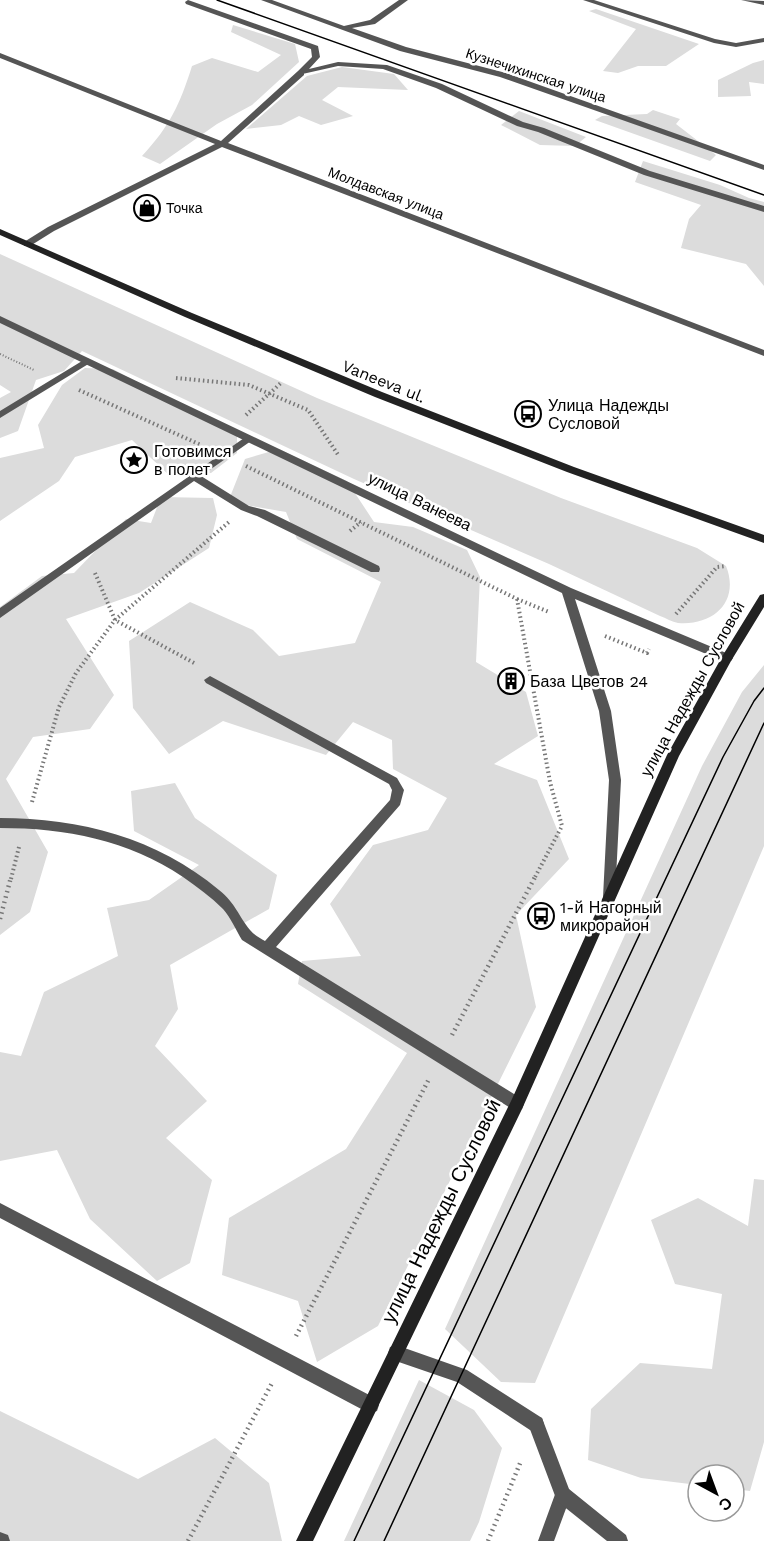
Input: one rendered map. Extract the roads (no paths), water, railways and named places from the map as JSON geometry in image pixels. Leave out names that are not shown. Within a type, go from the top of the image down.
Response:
[{"type":"main road","name":"Vaneeva ul.","points":[[0,232],[301,364],[631,493],[764,539]]},
{"type":"main road","name":"улица Надежды Сусловой","points":[[304,1541],[517,1104],[673,755],[727,658],[764,598]]},
{"type":"street","name":"Кузнечихинская улица","points":[[265,0],[403,50],[503,75],[764,168]]},
{"type":"street","points":[[343,27],[358,27],[372,22],[404,0]]},
{"type":"street","points":[[587,0],[714,41],[736,45],[764,40]]},
{"type":"street","points":[[745,0],[764,3]]},
{"type":"street","points":[[27,244],[51,229],[222,144],[316,57],[315,48],[189,2]]},
{"type":"street","name":"Молдавская улица","points":[[0,55],[222,144],[764,353]]},
{"type":"street","points":[[300,73],[339,64],[384,67],[440,86],[520,124],[551,134],[647,173],[764,209]]},
{"type":"street","points":[[0,319],[247,439],[0,614]]},
{"type":"street","points":[[0,415],[87,361]]},
{"type":"street","name":"улица Ванеева","points":[[247,439],[567,591],[727,658]]},
{"type":"street","points":[[195,477],[245,508],[261,513],[375,569]]},
{"type":"street","name":"улица Надежды Сусловой","points":[[567,591],[605,711],[615,780],[609,897]]},
{"type":"street","points":[[210,680],[393,781],[398,790],[396,802],[267,948]]},
{"type":"street","points":[[0,822],[26,821],[85,828],[146,850],[195,878],[226,903],[248,936],[517,1104]]},
{"type":"street","points":[[0,1210],[371,1405]]},
{"type":"street","points":[[396,1353],[461,1376],[536,1424],[563,1495],[620,1541]]},
{"type":"street","points":[[546,1541],[563,1495]]},
{"type":"tram line","points":[[217,0],[764,195]]},
{"type":"tram line","points":[[354,1541],[723,757],[754,701],[764,688]]},
{"type":"tram line","points":[[384,1541],[764,723]]},
{"type":"place","name":"Точка","points":[[147,208]]},
{"type":"place","name":"Улица Надежды Сусловой","points":[[528,414]]},
{"type":"place","name":"Готовимся в полет","points":[[134,460]]},
{"type":"place","name":"База Цветов 24","points":[[511,681]]},
{"type":"place","name":"1-й Нагорный микрорайон","points":[[541,916]]}]
